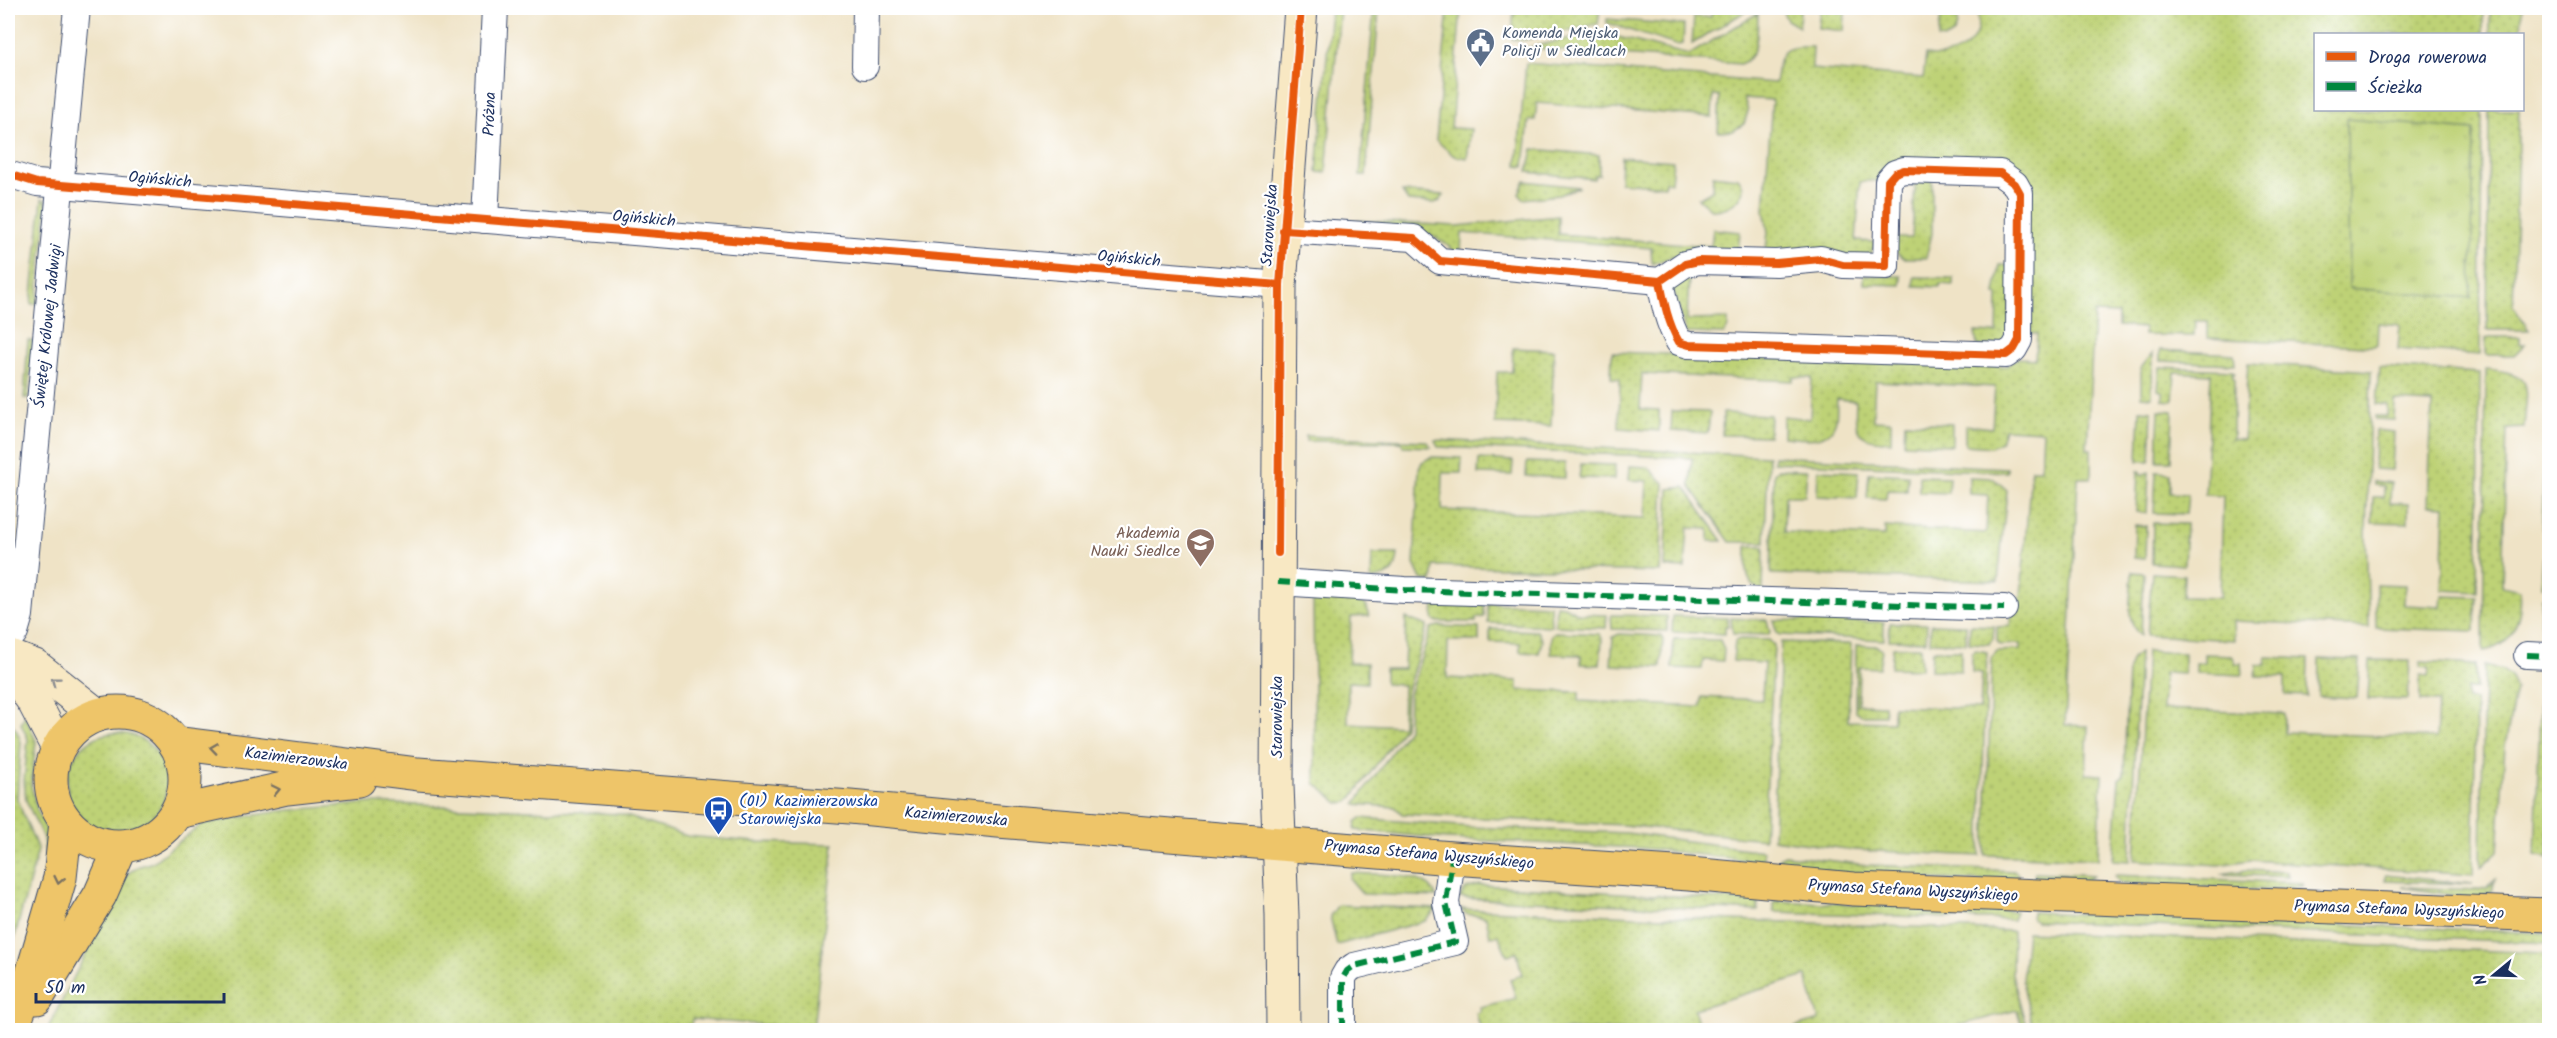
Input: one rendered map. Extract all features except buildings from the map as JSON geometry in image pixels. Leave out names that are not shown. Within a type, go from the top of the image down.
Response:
[{"type":"main road","name":"Starowiejska","points":[[1282,1030],[1282,916],[1278,843],[1280,285],[1282,230],[1301,8]]},
{"type":"main road","points":[[8,656],[34,666],[97,715]]},
{"type":"main road","points":[[8,665],[34,702],[58,748]]},
{"type":"main road","points":[[119,711],[141,715],[160,726],[176,743],[183,759],[186,777],[185,795],[178,812],[168,826],[154,837],[138,844],[121,847],[90,841],[66,822],[56,806],[51,787],[52,767],[58,748],[74,728],[97,715],[119,711]]},
{"type":"main road","name":"Kazimierzowska","points":[[176,743],[418,774],[1278,843]]},
{"type":"main road","name":"Kazimierzowska","points":[[178,812],[287,788],[418,774]]},
{"type":"main road","points":[[12,1030],[33,971],[60,878],[66,822]]},
{"type":"main road","name":"Prymasa Stefana Wyszyńskiego","points":[[1278,843],[1452,858],[1689,874],[1854,890],[2550,915]]},
{"type":"main road","points":[[18,1030],[100,895],[121,847]]},
{"type":"street","name":"Świętej Królowej Jadwigi","points":[[8,641],[15,632],[20,615],[77,8]]},
{"type":"street","name":"Próżna","points":[[485,220],[495,8]]},
{"type":"street","points":[[865,66],[866,8]]},
{"type":"street","points":[[1282,230],[1414,238],[1440,261],[1660,281],[1685,264],[1699,261],[1776,263],[1821,259],[1843,265],[1886,267],[1888,181],[1895,173],[1904,170],[2000,173],[2015,184],[2020,193],[2019,340],[2014,349],[2006,355],[1689,345],[1679,342],[1673,332],[1660,281]]},
{"type":"street","name":"Ogińskich","points":[[8,174],[37,183],[1280,285]]},
{"type":"street","points":[[1278,582],[1405,590],[2004,608]]},
{"type":"street","points":[[1343,1030],[1343,978],[1347,971],[1354,966],[1455,942],[1446,903],[1452,858]]},
{"type":"green space","points":[[1331,8],[1340,8],[1326,173],[1317,172]]},
{"type":"green space","points":[[1374,8],[1379,8],[1366,176],[1360,176]]},
{"type":"green space","points":[[1448,8],[1461,8],[1451,128],[1471,129],[1467,158],[1454,156],[1436,140]]},
{"type":"green space","points":[[1514,8],[1600,8],[1598,24],[1524,40],[1512,39]]},
{"type":"green space","points":[[1712,8],[1751,8],[1692,44],[1694,17],[1711,17]]},
{"type":"green space","points":[[1781,8],[1800,8],[1799,27],[1787,20]]},
{"type":"green space","points":[[1942,8],[1954,8],[1957,18],[1953,34],[1944,39],[1938,38]]},
{"type":"green space","points":[[1976,8],[2483,8],[2483,33],[2314,33],[2314,111],[2482,111],[2480,355],[2398,349],[2400,325],[2378,323],[2377,344],[2365,346],[2208,338],[2208,321],[2195,321],[2194,336],[2144,335],[2144,328],[2118,326],[2118,314],[2094,313],[2087,449],[2091,449],[2091,478],[2078,478],[2065,725],[2088,726],[2086,774],[2102,775],[2098,859],[1985,855],[1992,657],[1997,651],[2020,650],[2020,644],[2000,645],[1997,641],[1997,627],[2010,626],[2011,615],[2021,596],[2031,469],[2041,469],[2043,431],[2005,429],[2001,442],[1991,447],[1965,445],[1965,425],[1992,428],[1995,387],[1875,381],[1873,420],[1891,421],[1891,442],[1864,437],[1857,428],[1856,401],[1837,399],[1836,420],[1826,435],[1813,439],[1783,437],[1783,416],[1810,419],[1812,378],[1793,377],[1793,381],[1642,374],[1640,409],[1659,410],[1659,431],[1619,428],[1620,379],[1611,378],[1612,352],[2007,366],[2018,358],[2035,359],[2037,334],[2024,333],[2015,168],[1860,182],[1856,241],[1875,242],[1872,252],[1866,256],[1765,257],[1768,232],[1764,210],[1772,100],[1744,98],[1748,111],[1744,124],[1733,131],[1718,132],[1720,96],[1713,96],[1712,117],[1537,103],[1535,120],[1529,120],[1524,167],[1517,166],[1526,63],[1775,83],[1783,53],[1793,48],[1813,47],[1812,69],[1923,78],[1926,55],[1948,55],[1958,52],[1973,40],[1978,20]]},
{"type":"green space","points":[[2490,8],[2522,8],[2521,33],[2490,33]]},
{"type":"green space","points":[[1820,9],[1845,12],[1844,31],[1818,28]]},
{"type":"green space","points":[[1758,13],[1754,50],[1746,61],[1740,64],[1527,48],[1583,35],[1618,37],[1689,55]]},
{"type":"green space","points":[[1607,19],[1684,25],[1683,44],[1676,45],[1607,23]]},
{"type":"green space","points":[[2489,111],[2519,111],[2513,306],[2529,330],[2487,330]]},
{"type":"green space","points":[[2347,119],[2474,130],[2471,298],[2349,288]]},
{"type":"green space","points":[[1533,149],[1599,155],[1599,175],[1595,175],[1594,179],[1528,172]]},
{"type":"green space","points":[[1621,157],[1673,161],[1671,182],[1665,181],[1665,186],[1620,182]]},
{"type":"green space","points":[[1713,175],[1738,178],[1742,184],[1743,190],[1737,201],[1719,210],[1712,210],[1698,198],[1712,190]]},
{"type":"green space","points":[[1903,179],[1932,180],[1932,234],[1926,258],[1904,258],[1897,253],[1894,238],[1912,238],[1915,185],[1897,184]]},
{"type":"green space","points":[[1525,181],[1579,187],[1559,195],[1524,199],[1519,193]]},
{"type":"green space","points":[[1402,192],[1444,195],[1440,201],[1434,203],[1408,201]]},
{"type":"green space","points":[[42,199],[46,200],[47,207],[37,304],[31,304]]},
{"type":"green space","points":[[1558,216],[1558,234],[1711,246],[1713,229],[1740,232],[1738,252],[1688,251],[1652,264],[1651,248],[1462,233],[1461,252],[1455,252],[1443,242],[1420,230],[1330,223],[1330,219],[1457,226]]},
{"type":"green space","points":[[2000,265],[2012,265],[2008,344],[1977,346],[1975,332],[1997,333],[1998,295],[1995,294]]},
{"type":"green space","points":[[1864,275],[1901,276],[1901,285],[1864,284]]},
{"type":"green space","points":[[1689,276],[1687,320],[1728,319],[1728,327],[1724,334],[1686,333],[1672,286]]},
{"type":"green space","points":[[1914,277],[1953,278],[1953,285],[1914,286]]},
{"type":"green space","points":[[2520,337],[2520,344],[2525,344],[2514,355],[2486,355],[2486,338]]},
{"type":"green space","points":[[28,340],[33,341],[28,398],[24,398]]},
{"type":"green space","points":[[1513,348],[1554,350],[1551,426],[1495,424],[1497,372],[1512,372]]},
{"type":"green space","points":[[2160,350],[2234,354],[2235,364],[2160,361]]},
{"type":"green space","points":[[2153,353],[2152,397],[2141,396],[2141,368]]},
{"type":"green space","points":[[2248,363],[2371,371],[2366,533],[2369,627],[2233,621],[2234,640],[2147,635],[2152,573],[2184,575],[2183,597],[2220,598],[2223,496],[2205,495],[2211,374],[2175,372],[2173,401],[2163,400],[2163,392],[2158,390],[2160,367],[2234,370],[2235,373],[2232,373],[2234,379],[2231,439],[2243,440]]},
{"type":"green space","points":[[2379,367],[2480,373],[2477,592],[2442,590],[2445,506],[2428,505],[2432,403],[2395,401],[2394,420],[2375,419],[2375,416],[2387,416],[2387,405],[2376,404]]},
{"type":"green space","points":[[2486,369],[2502,371],[2521,378],[2525,384],[2526,401],[2524,428],[2507,429],[2502,586],[2520,590],[2520,610],[2518,620],[2509,637],[2502,644],[2483,651]]},
{"type":"green space","points":[[2140,410],[2152,411],[2150,461],[2138,461]]},
{"type":"green space","points":[[2159,410],[2173,411],[2171,461],[2157,461]]},
{"type":"green space","points":[[1672,411],[1710,412],[1708,433],[1671,431]]},
{"type":"green space","points":[[1723,413],[1770,415],[1769,436],[1722,435]]},
{"type":"green space","points":[[1905,422],[1952,424],[1952,445],[1904,443]]},
{"type":"green space","points":[[2375,430],[2394,432],[2392,470],[2374,469]]},
{"type":"green space","points":[[1306,436],[1426,441],[1431,447],[1403,446],[1402,442],[1306,441]]},
{"type":"green space","points":[[1435,440],[1768,456],[1765,542],[1730,542],[1690,486],[1692,458],[1438,447]]},
{"type":"green space","points":[[1774,456],[2007,468],[2007,472],[1773,462]]},
{"type":"green space","points":[[1431,457],[1462,458],[1461,473],[1443,473],[1442,510],[1645,518],[1647,481],[1629,480],[1630,466],[1648,467],[1664,483],[1660,572],[1434,566],[1432,582],[1421,579],[1414,564],[1419,469],[1422,462]]},
{"type":"green space","points":[[1479,459],[1513,461],[1512,475],[1478,474]]},
{"type":"green space","points":[[2549,461],[2549,537],[2542,529],[2544,471]]},
{"type":"green space","points":[[1527,462],[1565,463],[1565,478],[1526,476]]},
{"type":"green space","points":[[1581,464],[1615,465],[1614,479],[1579,478]]},
{"type":"green space","points":[[1778,469],[1807,470],[1805,496],[1785,496],[1784,532],[1885,536],[1885,527],[1986,533],[1988,495],[1969,494],[1969,477],[1993,478],[2007,490],[1998,581],[1771,574],[1774,473]]},
{"type":"green space","points":[[1818,470],[1859,472],[1857,498],[1817,496]]},
{"type":"green space","points":[[2138,471],[2141,475],[2149,472],[2147,513],[2136,512]]},
{"type":"green space","points":[[2156,472],[2170,473],[2170,493],[2188,494],[2186,514],[2154,513]]},
{"type":"green space","points":[[1869,473],[1908,475],[1907,491],[1887,490],[1886,499],[1867,498]]},
{"type":"green space","points":[[1919,476],[1949,477],[1948,493],[1919,492]]},
{"type":"green space","points":[[2373,481],[2391,483],[2390,503],[2408,504],[2408,523],[2372,522],[2373,497],[2384,497],[2384,486],[2374,485]]},
{"type":"green space","points":[[1685,487],[1723,541],[1709,541],[1709,529],[1688,528],[1685,568],[1665,567],[1669,489]]},
{"type":"green space","points":[[2153,523],[2186,524],[2184,565],[2152,563]]},
{"type":"green space","points":[[2135,525],[2146,526],[2145,559],[2134,558]]},
{"type":"green space","points":[[1747,546],[1764,546],[1763,591],[1752,584],[1747,573]]},
{"type":"green space","points":[[2549,552],[2549,587],[2541,586],[2543,558]]},
{"type":"green space","points":[[1372,554],[1398,554],[1394,570],[1382,577],[1371,579]]},
{"type":"green space","points":[[2132,572],[2144,573],[2141,635],[2135,630],[2130,615]]},
{"type":"green space","points":[[2376,584],[2405,585],[2404,605],[2441,607],[2442,596],[2477,597],[2475,631],[2376,628]]},
{"type":"green space","points":[[1313,594],[1359,599],[1367,607],[1369,616],[1351,617],[1349,663],[1367,663],[1367,683],[1348,682],[1348,723],[1402,726],[1403,685],[1385,684],[1385,669],[1404,669],[1406,618],[1427,626],[1406,694],[1404,727],[1349,802],[1339,803],[1315,783]]},
{"type":"green space","points":[[2542,597],[2549,598],[2549,641],[2542,632],[2541,626]]},
{"type":"green space","points":[[1434,601],[1484,603],[1484,617],[1476,618],[1476,622],[1438,622],[1433,620]]},
{"type":"green space","points":[[1488,603],[1550,605],[1551,626],[1488,623]]},
{"type":"green space","points":[[1556,605],[1564,606],[1579,614],[1607,615],[1606,628],[1555,626]]},
{"type":"green space","points":[[1611,615],[1667,616],[1667,631],[1612,629]]},
{"type":"green space","points":[[1673,616],[1727,618],[1728,626],[1725,626],[1725,634],[1672,632]]},
{"type":"green space","points":[[1731,618],[1767,620],[1770,632],[1768,635],[1733,634]]},
{"type":"green space","points":[[1773,620],[1884,622],[1884,640],[1781,635],[1777,633]]},
{"type":"green space","points":[[1890,623],[1927,624],[1926,641],[1889,640]]},
{"type":"green space","points":[[1931,624],[1966,625],[1966,643],[1930,642]]},
{"type":"green space","points":[[1970,625],[1994,626],[1993,639],[1989,644],[1969,643]]},
{"type":"green space","points":[[1439,626],[1479,628],[1479,641],[1448,641],[1447,678],[1518,681],[1518,690],[1579,692],[1579,701],[1701,707],[1702,697],[1762,700],[1764,663],[1733,661],[1735,641],[1740,639],[1769,640],[1774,645],[1764,839],[1623,825],[1402,814],[1395,807],[1355,804],[1408,729],[1409,695],[1431,628]]},
{"type":"green space","points":[[1490,629],[1537,631],[1542,641],[1539,653],[1520,652],[1520,643],[1490,642]]},
{"type":"green space","points":[[1555,632],[1600,634],[1602,639],[1600,665],[1581,664],[1581,655],[1551,654],[1551,635]]},
{"type":"green space","points":[[1619,634],[1661,636],[1663,640],[1661,667],[1611,665],[1613,637]]},
{"type":"green space","points":[[1674,639],[1720,640],[1724,650],[1723,661],[1703,660],[1702,669],[1672,668]]},
{"type":"green space","points":[[1781,642],[1851,644],[1848,721],[1893,722],[1893,706],[1980,709],[1982,673],[1972,672],[1972,654],[1975,650],[1987,652],[1980,856],[1854,850],[1773,839]]},
{"type":"green space","points":[[1856,645],[1877,646],[1882,651],[1879,668],[1859,667],[1858,704],[1884,705],[1885,715],[1861,715],[1855,711]]},
{"type":"green space","points":[[1893,647],[1920,647],[1921,669],[1891,668]]},
{"type":"green space","points":[[1961,650],[1961,671],[1931,670],[1932,652]]},
{"type":"green space","points":[[2146,651],[2184,653],[2184,673],[2164,672],[2162,709],[2284,714],[2284,732],[2436,738],[2438,702],[2420,701],[2420,676],[2428,677],[2429,668],[2420,667],[2421,662],[2475,665],[2476,689],[2467,689],[2467,700],[2476,701],[2473,875],[2250,860],[2219,865],[2135,860]]},
{"type":"green space","points":[[2139,653],[2130,861],[2113,860],[2119,779],[2124,775],[2128,669],[2132,659]]},
{"type":"green space","points":[[2205,654],[2232,655],[2236,664],[2241,663],[2242,675],[2196,673],[2196,663],[2205,662]]},
{"type":"green space","points":[[2266,657],[2308,659],[2307,696],[2285,695],[2285,677],[2256,676],[2257,665],[2266,665]]},
{"type":"green space","points":[[2319,659],[2360,660],[2357,698],[2318,696]]},
{"type":"green space","points":[[2370,660],[2410,661],[2408,700],[2368,699]]},
{"type":"green space","points":[[2484,666],[2502,670],[2510,676],[2516,689],[2505,746],[2498,851],[2481,867]]},
{"type":"green space","points":[[2549,668],[2549,858],[2535,855],[2541,678]]},
{"type":"green space","points":[[25,715],[36,741],[31,785],[37,810],[49,835],[46,861],[43,838],[26,800],[24,781],[28,739],[21,724]]},
{"type":"green space","points":[[8,719],[17,731],[21,742],[17,799],[38,850],[8,962]]},
{"type":"green space","points":[[117,733],[136,737],[152,748],[163,764],[167,783],[163,802],[152,818],[136,829],[117,833],[98,829],[82,818],[71,802],[67,783],[71,764],[82,748],[98,737]]},
{"type":"green space","points":[[372,803],[620,814],[687,836],[756,842],[834,844],[813,1029],[692,1019],[690,1030],[47,1030],[120,886],[127,874],[137,867],[153,862],[202,824],[280,811]]},
{"type":"green space","points":[[1361,818],[1471,827],[1627,833],[1763,851],[1763,862],[1641,848],[1447,839],[1355,830],[1356,822]]},
{"type":"green space","points":[[1785,855],[1867,865],[2015,871],[2018,874],[2018,882],[1871,877],[1778,865],[1779,858]]},
{"type":"green space","points":[[2247,870],[2287,872],[2288,877],[2221,874]]},
{"type":"green space","points":[[2035,872],[2093,875],[2081,884],[2033,882]]},
{"type":"green space","points":[[1351,873],[1413,879],[1432,889],[1436,897],[1363,894],[1350,879]]},
{"type":"green space","points":[[2114,875],[2303,883],[2302,886],[2269,890],[2120,883]]},
{"type":"green space","points":[[2385,875],[2473,884],[2385,881]]},
{"type":"green space","points":[[2495,880],[2492,891],[2475,899],[2402,887],[2478,890],[2488,887]]},
{"type":"green space","points":[[1480,885],[1758,901],[1758,911],[1459,898],[1466,889]]},
{"type":"green space","points":[[1774,902],[2016,911],[2013,920],[1774,912]]},
{"type":"green space","points":[[1338,905],[1437,909],[1425,921],[1337,945],[1330,916]]},
{"type":"green space","points":[[1461,909],[2013,931],[2012,974],[2027,1030],[2023,1030],[2017,1010],[1942,1030],[1793,1030],[1819,1020],[1806,976],[1694,1009],[1700,1030],[1481,1030],[1476,1013],[1481,1012],[1480,1007],[1516,998],[1510,979],[1522,975],[1517,953],[1507,955],[1498,935],[1490,936],[1486,917],[1466,914]]},
{"type":"green space","points":[[2032,912],[2549,933],[2550,943],[2036,921],[2031,918]]},
{"type":"green space","points":[[2027,932],[2543,953],[2547,959],[2549,1030],[2251,1030],[2250,1026],[2234,1030],[2033,1030],[2022,980]]},
{"type":"marked path","points":[[1278,582],[1405,590],[2004,608]]},
{"type":"marked path","points":[[2527,655],[2550,656]]},
{"type":"marked path","points":[[1343,1030],[1343,978],[1347,971],[1354,966],[1455,942],[1446,903],[1452,858]]},
{"type":"cycle path","points":[[1278,553],[1280,285],[1301,8]]},
{"type":"cycle path","points":[[1283,230],[1414,238],[1440,261],[1660,281],[1685,264],[1699,261],[1776,263],[1821,259],[1843,265],[1886,266],[1888,181],[1895,173],[1904,170],[2000,173],[2015,184],[2020,193],[2019,340],[2014,349],[2006,355],[1689,345],[1679,342],[1675,335],[1660,281]]},
{"type":"cycle path","points":[[8,174],[37,183],[1280,285]]},
{"type":"place","name":"Komenda Miejska Policji w Siedlcach","points":[[1481,68]]},
{"type":"place","name":"Akademia Nauki Siedlce","points":[[1201,568]]},
{"type":"place","name":"(01) Kazimierzowska Starowiejska","points":[[718,836]]}]
